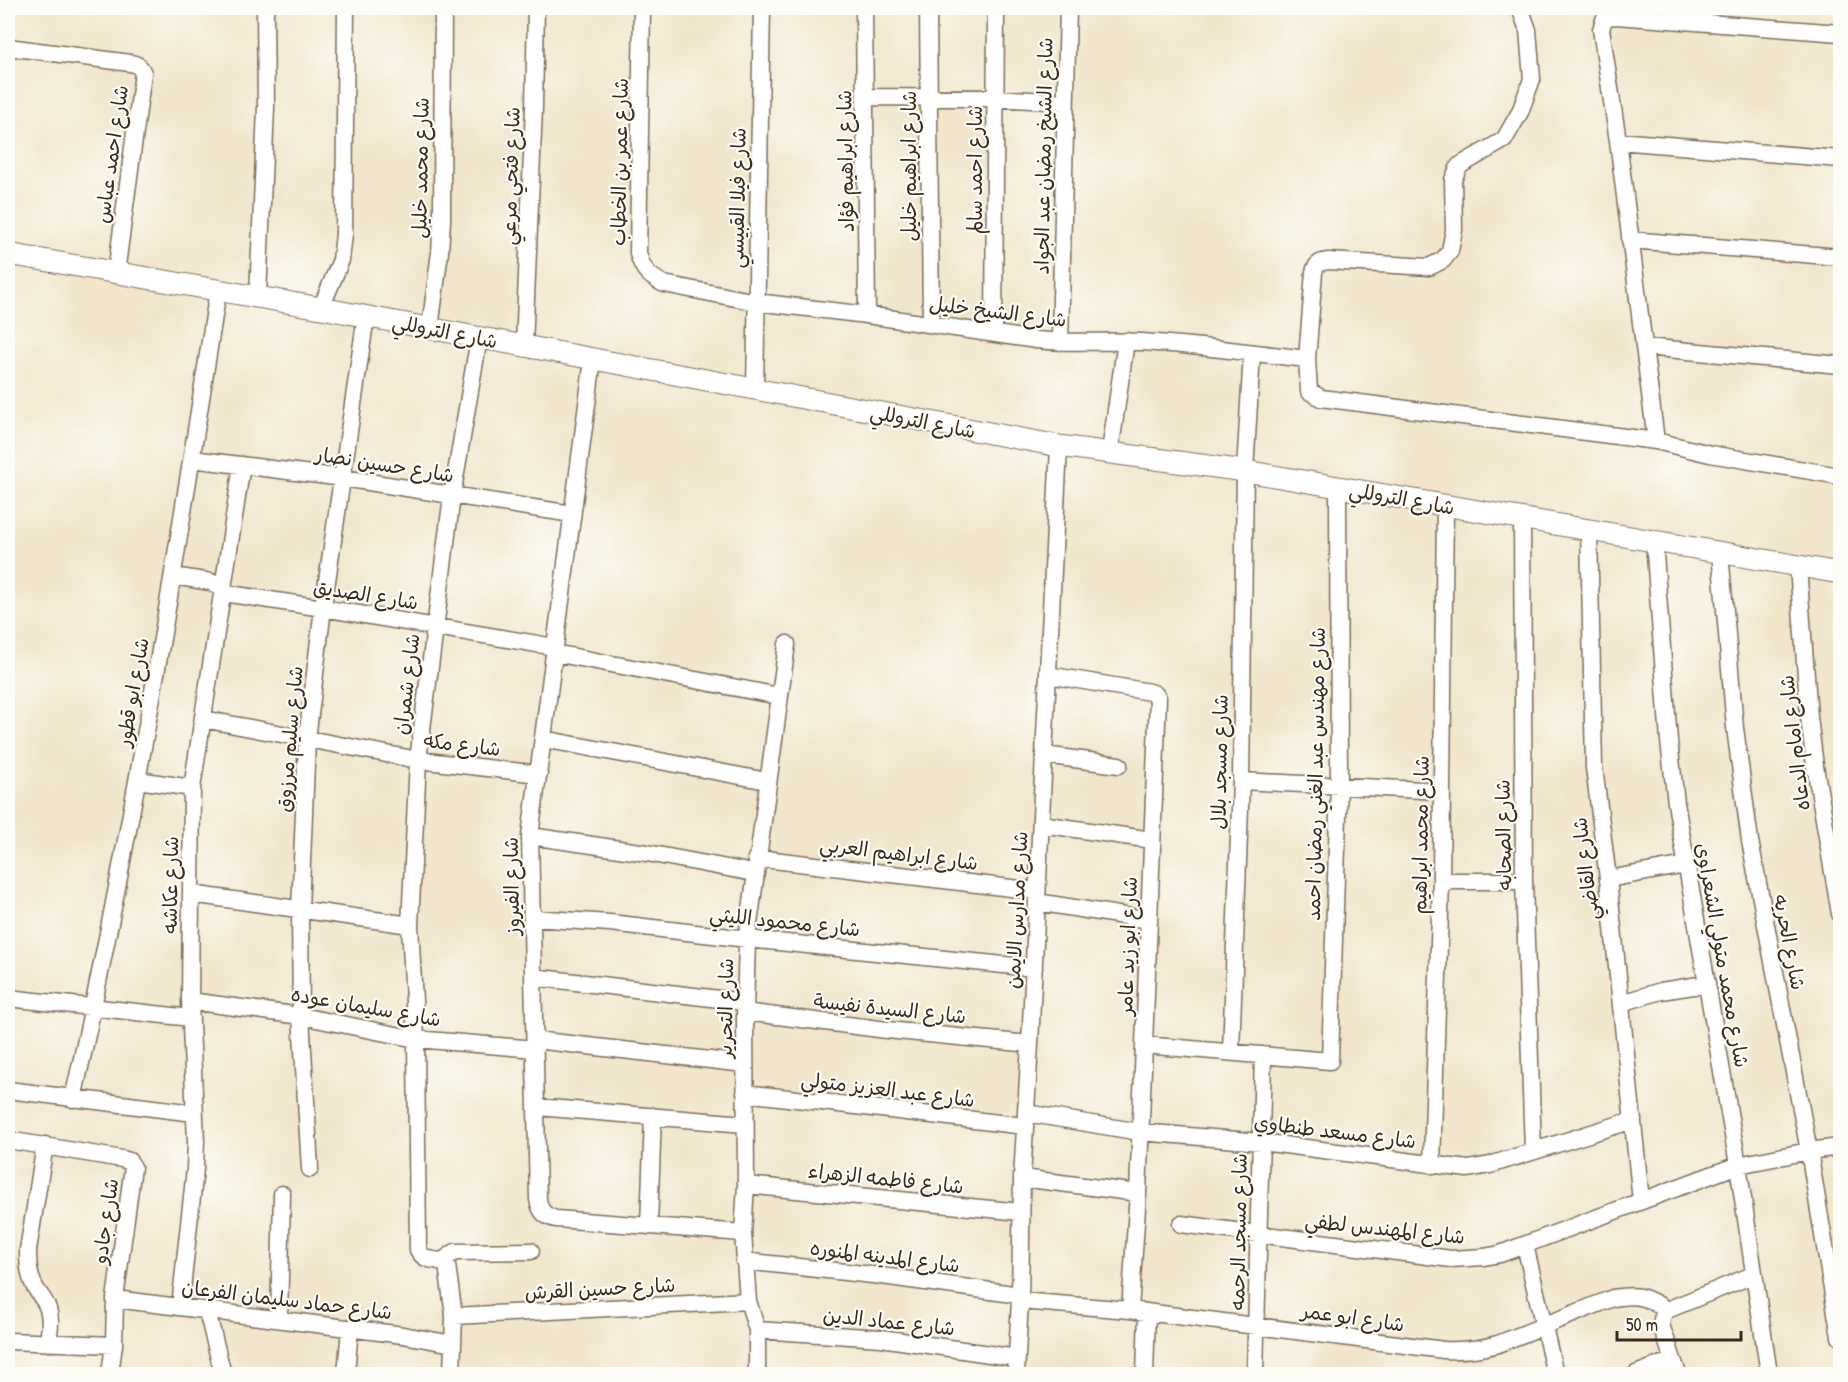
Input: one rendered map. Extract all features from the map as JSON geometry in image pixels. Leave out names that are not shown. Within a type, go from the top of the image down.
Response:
[{"type":"street","points":[[258,297],[266,108],[265,8]]},
{"type":"street","points":[[321,308],[335,278],[342,251],[346,8]]},
{"type":"street","name":"شارع محمد خليل","points":[[430,328],[442,220],[443,8]]},
{"type":"street","name":"شارع فتحي مرعي","points":[[524,346],[536,8]]},
{"type":"street","name":"شارع عمر بن الخطاب","points":[[642,8],[638,253],[642,267],[651,278],[664,284],[756,302]]},
{"type":"street","name":"شارع فيلا القبيسي","points":[[755,389],[762,8]]},
{"type":"street","name":"شارع ابراهيم فؤاد","points":[[864,8],[867,315]]},
{"type":"street","name":"شارع ابراهيم خليل","points":[[928,8],[930,324]]},
{"type":"street","name":"شارع احمد سالم","points":[[994,333],[996,8]]},
{"type":"street","name":"شارع الشيخ رمضان عبد الجواد","points":[[1060,342],[1068,8]]},
{"type":"street","points":[[1521,8],[1528,30],[1532,79],[1520,112],[1504,140],[1459,166],[1453,180],[1454,230],[1450,251],[1443,260],[1429,267],[1328,261],[1318,264],[1314,272],[1307,359],[1309,391],[1321,398],[1656,441],[1710,454],[1840,476]]},
{"type":"street","points":[[1656,441],[1618,141],[1601,29],[1604,20],[1607,17],[1616,16],[1840,33]]},
{"type":"street","name":"شارع احمد عباس","points":[[8,47],[136,64],[143,73],[116,273]]},
{"type":"street","points":[[865,97],[995,98],[1065,102]]},
{"type":"street","points":[[1618,141],[1840,159]]},
{"type":"street","points":[[1630,240],[1840,257]]},
{"type":"street","name":"شارع التروللي","points":[[8,254],[366,316],[1059,446],[1245,471],[1840,573]]},
{"type":"street","name":"شارع ابو قطور","points":[[73,1099],[138,780],[218,290]]},
{"type":"street","name":"شارع الشيخ خليل","points":[[756,302],[1060,342],[1126,341],[1307,359]]},
{"type":"street","name":"شارع سليم مرزوق","points":[[310,1169],[301,1016],[300,911],[307,739],[323,608],[366,316]]},
{"type":"street","name":"شارع شمران","points":[[442,1261],[428,1260],[418,1251],[416,1039],[410,925],[418,760],[452,496],[479,338]]},
{"type":"street","points":[[1110,452],[1126,341]]},
{"type":"street","points":[[1644,347],[1840,365]]},
{"type":"street","name":"شارع مسجد بلال","points":[[1231,1053],[1241,781],[1245,471],[1252,353]]},
{"type":"street","name":"شارع الفيروز","points":[[593,359],[530,836],[538,1199],[540,1209],[546,1216],[556,1219],[742,1233]]},
{"type":"street","name":"شارع مدارس الايمن","points":[[1016,1366],[1020,1298],[1022,1178],[1059,446]]},
{"type":"street","name":"شارع حسين نصار","points":[[192,459],[343,478],[572,514]]},
{"type":"street","name":"شارع عكاشه","points":[[180,1307],[196,1141],[191,1010],[192,788],[242,465]]},
{"type":"street","name":"شارع مهندس عبد الغني رمضان احمد","points":[[1263,1055],[1330,1061],[1339,785],[1338,487]]},
{"type":"street","name":"شارع محمد ابراهيم","points":[[1432,1165],[1441,881],[1445,505]]},
{"type":"street","name":"شارع الصحابه","points":[[1522,519],[1524,881],[1533,1151]]},
{"type":"street","name":"شارع القاضي","points":[[1589,530],[1594,767],[1608,879],[1641,1201]]},
{"type":"street","name":"شارع محمد متولي الشعراوى","points":[[1654,541],[1676,803],[1738,1165],[1769,1374]]},
{"type":"street","name":"شارع الحريه","points":[[1720,552],[1735,728],[1750,841],[1809,1151],[1840,1337]]},
{"type":"street","name":"شارع امام الدعاه","points":[[1798,566],[1809,717],[1832,815],[1840,914]]},
{"type":"street","name":"شارع الصديق","points":[[173,576],[212,582],[230,594],[435,627],[779,696]]},
{"type":"street","name":"شارع التحرير","points":[[757,1374],[757,1330],[748,1301],[742,1233],[746,1185],[747,939],[755,865],[787,644]]},
{"type":"street","name":"شارع ابو زيد عامر","points":[[1048,675],[1150,692],[1158,698],[1138,1193],[1130,1310]]},
{"type":"street","name":"شارع مكه","points":[[203,719],[418,760],[538,774]]},
{"type":"street","points":[[543,739],[767,781]]},
{"type":"street","points":[[1044,755],[1119,765]]},
{"type":"street","points":[[138,780],[192,788]]},
{"type":"street","points":[[1241,781],[1442,791]]},
{"type":"street","points":[[1041,824],[1152,840]]},
{"type":"street","name":"شارع ابراهيم العربي","points":[[530,836],[647,853],[1037,896],[1149,920]]},
{"type":"street","points":[[1608,879],[1686,865]]},
{"type":"street","points":[[1441,881],[1524,881]]},
{"type":"street","points":[[191,894],[410,925]]},
{"type":"street","name":"شارع محمود الليثي","points":[[532,918],[610,923],[1034,968]]},
{"type":"street","name":"شارع السيدة نفيسة","points":[[533,977],[887,1030],[1030,1044]]},
{"type":"street","points":[[1621,1003],[1662,991],[1706,984]]},
{"type":"street","name":"شارع سليمان عوده","points":[[8,998],[93,1007],[301,1016],[416,1039],[535,1044],[745,1064]]},
{"type":"street","points":[[1144,1045],[1263,1055]]},
{"type":"street","name":"شارع مسجد الرحمه","points":[[1255,1374],[1263,1055]]},
{"type":"street","points":[[8,1090],[194,1113]]},
{"type":"street","name":"شارع عبد العزيز متولي","points":[[745,1093],[1026,1119]]},
{"type":"street","points":[[537,1107],[745,1124]]},
{"type":"street","points":[[649,1226],[653,1116]]},
{"type":"street","name":"شارع مسعد طنطاوي","points":[[1026,1119],[1140,1132],[1261,1142],[1468,1168],[1479,1168],[1633,1120]]},
{"type":"street","name":"شارع جادو","points":[[8,1140],[122,1159],[129,1161],[133,1167],[115,1299],[114,1345],[110,1374]]},
{"type":"street","points":[[45,1145],[28,1250],[28,1266],[32,1281],[49,1311],[51,1321],[48,1343]]},
{"type":"street","name":"شارع المهندس لطفي","points":[[1181,1224],[1451,1259],[1484,1257],[1525,1245],[1738,1165],[1840,1147]]},
{"type":"street","points":[[1022,1178],[1138,1193]]},
{"type":"street","name":"شارع فاطمه الزهراء","points":[[746,1185],[1021,1212]]},
{"type":"street","points":[[279,1319],[282,1194]]},
{"type":"street","points":[[1525,1245],[1556,1374]]},
{"type":"street","points":[[452,1374],[454,1317],[449,1271],[447,1265],[442,1261],[455,1252],[531,1251]]},
{"type":"street","name":"شارع المدينه المنوره","points":[[744,1261],[882,1276],[1020,1298]]},
{"type":"street","points":[[1636,1374],[1676,1367],[1661,1321],[1667,1310],[1753,1275]]},
{"type":"street","name":"شارع ابو عمر","points":[[1020,1298],[1463,1351],[1498,1344],[1612,1298],[1632,1295],[1651,1299],[1667,1310]]},
{"type":"street","name":"شارع حماد سليمان الفرعان","points":[[115,1299],[350,1328],[453,1344]]},
{"type":"street","name":"شارع حسين القرش","points":[[454,1317],[748,1301]]},
{"type":"street","points":[[207,1311],[223,1374]]},
{"type":"street","points":[[1145,1374],[1148,1312]]},
{"type":"street","points":[[346,1374],[350,1328]]},
{"type":"street","name":"شارع عماد الدين","points":[[757,1330],[881,1338],[1016,1366]]},
{"type":"street","points":[[8,1341],[114,1345]]}]
